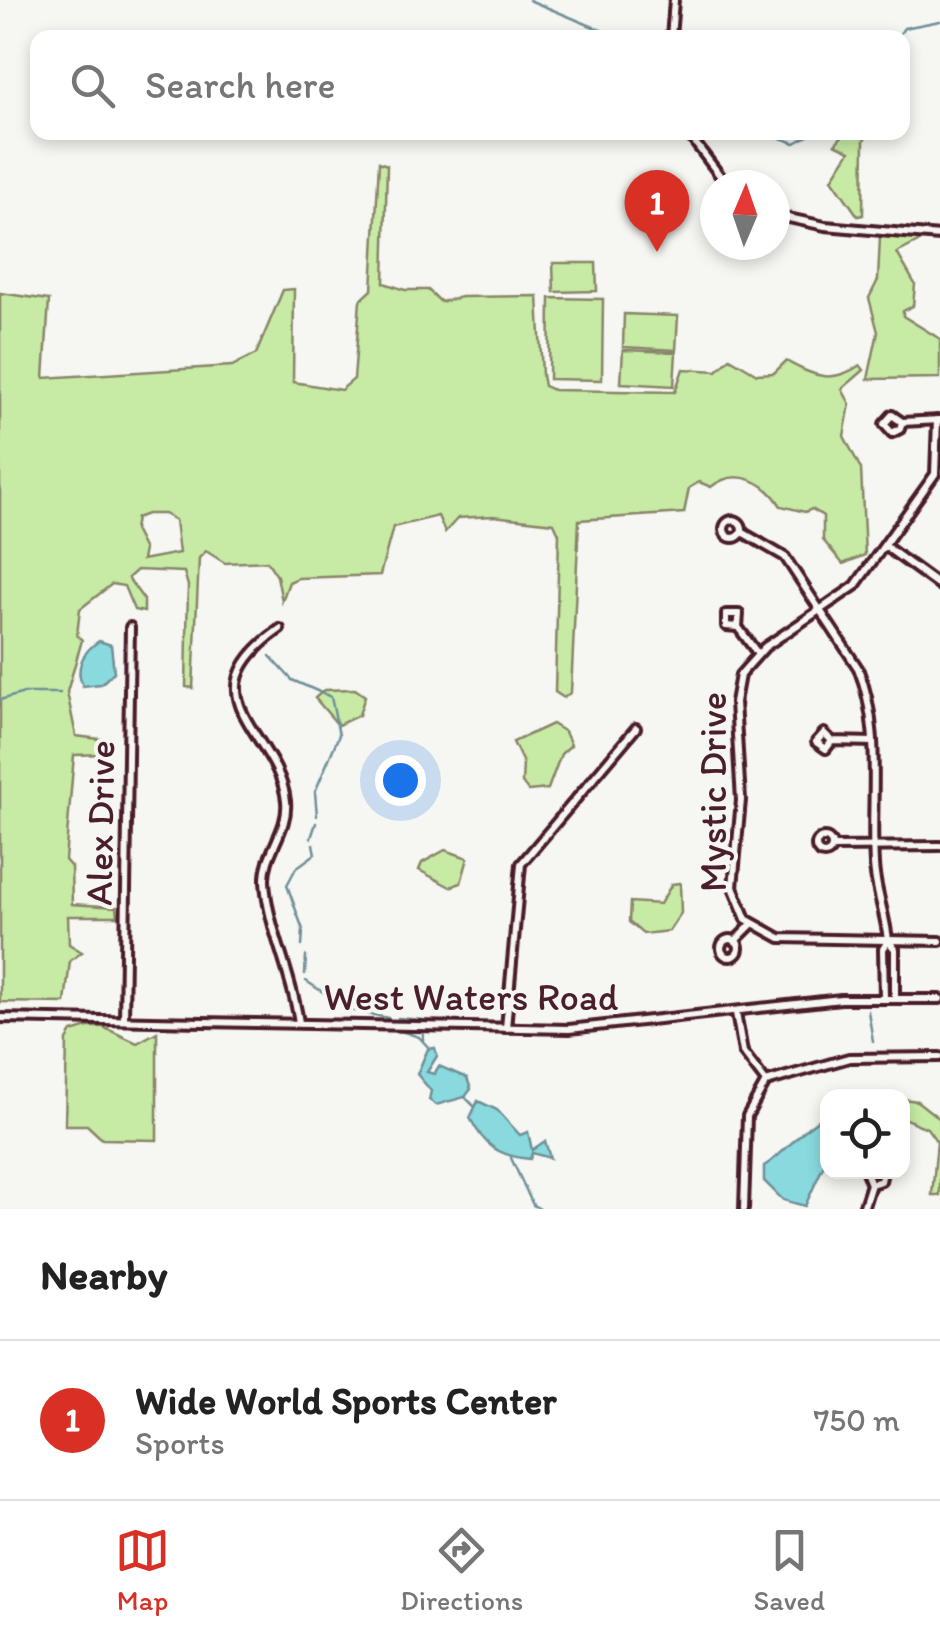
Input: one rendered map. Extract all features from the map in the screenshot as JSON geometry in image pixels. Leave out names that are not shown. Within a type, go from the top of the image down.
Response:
[{"type":"street","points":[[672,30],[674,0]]},
{"type":"street","points":[[693,140],[716,170]]},
{"type":"street","points":[[790,218],[825,226],[940,236]]},
{"type":"street","points":[[902,422],[939,420]]},
{"type":"street","name":"Mystic Drive","points":[[939,420],[936,474],[854,588],[757,654],[740,675],[735,702],[741,800],[733,887],[742,911],[752,924],[769,935],[793,940],[940,941]]},
{"type":"street","points":[[742,532],[785,557],[865,686],[873,742],[874,849],[888,941],[895,949],[894,998]]},
{"type":"street","points":[[884,546],[940,586]]},
{"type":"street","name":"Alex Drive","points":[[124,1020],[130,627]]},
{"type":"street","points":[[738,627],[757,654]]},
{"type":"street","points":[[280,629],[253,652],[238,687],[239,708],[285,795],[285,823],[269,857],[266,890],[295,993],[299,1023]]},
{"type":"street","points":[[506,1028],[522,864],[636,728]]},
{"type":"street","points":[[832,741],[873,742]]},
{"type":"street","points":[[833,847],[940,846]]},
{"type":"street","points":[[735,941],[752,924]]},
{"type":"street","points":[[884,998],[884,949],[888,941]]},
{"type":"street","name":"West Waters Road","points":[[0,1018],[506,1028],[625,1026],[884,998],[940,999]]},
{"type":"street","points":[[736,1013],[743,1052],[766,1082]]},
{"type":"street","points":[[744,1209],[747,1116],[766,1082],[849,1058],[940,1057]]},
{"type":"street","points":[[863,1209],[871,1184],[869,1179]]},
{"type":"street","points":[[871,1184],[882,1179]]},
{"type":"green space","points":[[839,140],[864,140],[863,215],[858,216],[832,179],[850,151],[835,144]]},
{"type":"green space","points":[[379,162],[387,165],[384,283],[405,290],[428,290],[441,302],[461,297],[538,296],[542,375],[544,386],[553,390],[675,392],[683,369],[717,371],[730,358],[757,374],[774,373],[786,361],[821,376],[839,375],[860,365],[864,370],[842,389],[850,404],[844,436],[861,469],[865,555],[843,564],[823,540],[823,516],[812,509],[805,512],[781,506],[759,484],[741,477],[711,487],[699,482],[689,488],[684,513],[579,520],[571,692],[564,698],[555,692],[559,534],[554,523],[493,516],[458,518],[445,532],[438,516],[393,527],[380,575],[298,578],[289,582],[282,601],[277,576],[267,561],[225,563],[206,551],[199,558],[193,688],[186,687],[188,586],[184,572],[137,570],[128,578],[144,600],[144,612],[134,610],[124,586],[112,584],[80,609],[77,635],[82,640],[67,692],[76,736],[107,740],[109,746],[105,754],[74,755],[65,860],[71,867],[72,904],[117,907],[118,916],[68,916],[69,944],[82,952],[70,961],[65,1003],[0,1002],[0,293],[49,300],[44,378],[232,366],[256,354],[283,290],[294,289],[293,382],[341,390],[354,379],[360,301],[372,290]],"holes":[[[164,514],[175,520],[179,553],[142,560],[144,550],[134,530],[136,518]]]},
{"type":"green space","points":[[880,237],[922,240],[897,253],[915,284],[913,306],[903,311],[903,316],[940,339],[940,378],[868,379],[878,332],[869,298],[878,280]]},
{"type":"green space","points":[[553,263],[596,263],[597,291],[554,292]]},
{"type":"green space","points":[[550,298],[603,299],[602,380],[549,379]]},
{"type":"green space","points":[[624,314],[678,316],[676,350],[623,347]]},
{"type":"green space","points":[[623,350],[676,352],[674,386],[621,383]]},
{"type":"green space","points":[[355,689],[365,696],[359,715],[338,725],[315,698],[324,690]]},
{"type":"green space","points":[[552,724],[565,732],[571,745],[561,754],[548,789],[528,791],[522,783],[523,763],[513,742]]},
{"type":"green space","points":[[445,850],[468,858],[461,883],[450,887],[419,870],[422,863]]},
{"type":"green space","points":[[680,883],[681,913],[669,931],[643,934],[629,922],[630,902],[660,904],[672,884]]},
{"type":"green space","points":[[103,1027],[137,1043],[157,1032],[157,1140],[102,1139],[87,1125],[65,1125],[67,1040],[72,1032]]},
{"type":"green space","points":[[910,1100],[940,1119],[940,1195],[932,1195],[937,1142],[927,1128],[910,1121]]},
{"type":"water","points":[[99,641],[111,645],[114,672],[101,684],[83,686],[79,673],[82,661]]},
{"type":"water","points":[[435,1048],[437,1056],[427,1072],[434,1074],[439,1066],[467,1078],[471,1089],[465,1097],[436,1105],[429,1100],[431,1091],[417,1074],[428,1049]]},
{"type":"water","points":[[478,1101],[497,1110],[520,1135],[528,1132],[532,1150],[545,1141],[550,1158],[532,1153],[530,1159],[519,1158],[494,1148],[470,1118]]},
{"type":"water","points":[[820,1120],[820,1173],[805,1206],[783,1200],[764,1181],[764,1166]]},
{"type":"waterway","points":[[529,0],[601,30]]},
{"type":"waterway","points":[[903,30],[940,21]]},
{"type":"waterway","points":[[786,140],[800,140]]},
{"type":"waterway","points":[[270,656],[292,680],[331,697],[339,735],[315,792],[317,816]]},
{"type":"waterway","points":[[0,700],[24,693],[60,693]]},
{"type":"waterway","points":[[311,838],[316,823]]},
{"type":"waterway","points":[[302,946],[303,930],[287,885],[296,868],[315,854],[313,844]]},
{"type":"waterway","points":[[305,974],[306,956]]},
{"type":"waterway","points":[[306,981],[350,1010],[388,1018]]},
{"type":"waterway","points":[[868,1011],[873,1041]]},
{"type":"waterway","points":[[398,1018],[423,1020]]},
{"type":"waterway","points":[[386,1029],[394,1030]]},
{"type":"waterway","points":[[401,1031],[419,1037],[429,1048]]},
{"type":"waterway","points":[[423,1031],[423,1040]]},
{"type":"waterway","points":[[465,1097],[474,1106]]},
{"type":"waterway","points":[[511,1158],[533,1205],[540,1209]]},
{"type":"place","name":"Wide World Sports Center","points":[[657,252]]}]
